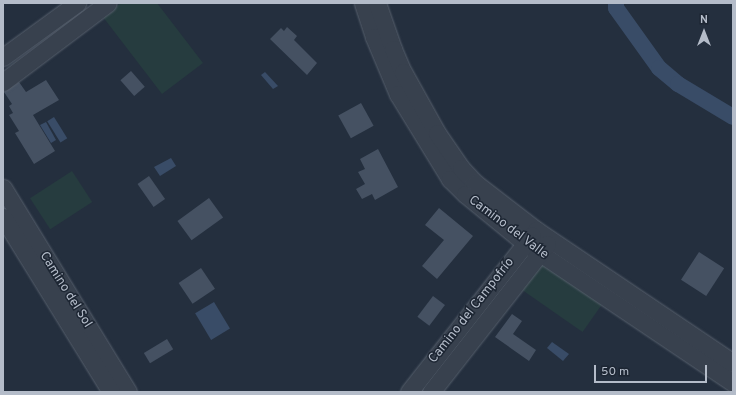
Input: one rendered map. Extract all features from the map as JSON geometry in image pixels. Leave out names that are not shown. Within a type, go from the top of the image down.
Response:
[{"type":"street","points":[[3,57],[77,3]]},
{"type":"street","points":[[3,82],[108,3]]},
{"type":"street","name":"Camino del Valle","points":[[363,3],[387,69],[398,94],[450,179],[465,194],[525,244],[545,246],[733,363]]},
{"type":"street","name":"Camino del Valle","points":[[377,3],[393,49],[403,72],[452,156],[475,183],[536,230],[545,246],[733,383]]},
{"type":"street","name":"Camino del Sol","points":[[3,188],[128,392]]},
{"type":"street","name":"Camino del Sol","points":[[3,217],[111,392]]},
{"type":"street","name":"Camino del Campofrío","points":[[409,392],[536,230]]},
{"type":"street","name":"Camino del Campofrío","points":[[431,392],[545,246]]},
{"type":"green space","points":[[121,3],[157,3],[203,63],[162,94],[103,17]]},
{"type":"green space","points":[[72,171],[92,202],[50,229],[30,198]]},
{"type":"green space","points":[[542,261],[603,303],[583,332],[522,290]]},
{"type":"water","points":[[265,72],[278,86],[273,89],[261,75]]},
{"type":"water","points":[[54,117],[67,138],[60,142],[47,121]]},
{"type":"water","points":[[46,122],[56,140],[51,143],[40,125]]},
{"type":"water","points":[[171,158],[176,166],[160,176],[154,167]]},
{"type":"water","points":[[214,302],[230,329],[211,340],[195,313]]},
{"type":"water","points":[[552,342],[569,354],[563,361],[547,348]]},
{"type":"building","points":[[287,27],[297,36],[294,40],[317,63],[307,75],[270,39],[281,28],[284,31]]},
{"type":"building","points":[[131,71],[145,87],[134,96],[120,80]]},
{"type":"building","points":[[46,80],[59,100],[33,115],[55,151],[34,164],[15,133],[19,131],[9,115],[13,113],[9,106],[12,104],[4,92],[19,82],[26,92]]},
{"type":"building","points":[[361,103],[374,126],[351,138],[338,116]]},
{"type":"building","points":[[378,149],[398,187],[375,200],[372,194],[362,199],[356,189],[365,184],[358,172],[365,169],[360,159]]},
{"type":"building","points":[[149,176],[165,199],[154,207],[138,184]]},
{"type":"building","points":[[209,198],[223,217],[192,240],[177,221]]},
{"type":"building","points":[[439,208],[473,236],[437,279],[422,266],[444,240],[425,225]]},
{"type":"building","points":[[699,252],[724,268],[706,296],[681,280]]},
{"type":"building","points":[[201,268],[215,289],[193,304],[179,283]]},
{"type":"building","points":[[433,296],[445,305],[429,326],[417,317]]},
{"type":"building","points":[[512,314],[522,321],[513,334],[536,350],[529,361],[495,337]]},
{"type":"building","points":[[167,339],[173,349],[150,363],[144,353]]},
{"type":"waterway","points":[[616,3],[616,8],[659,68],[678,84],[733,117]]}]
